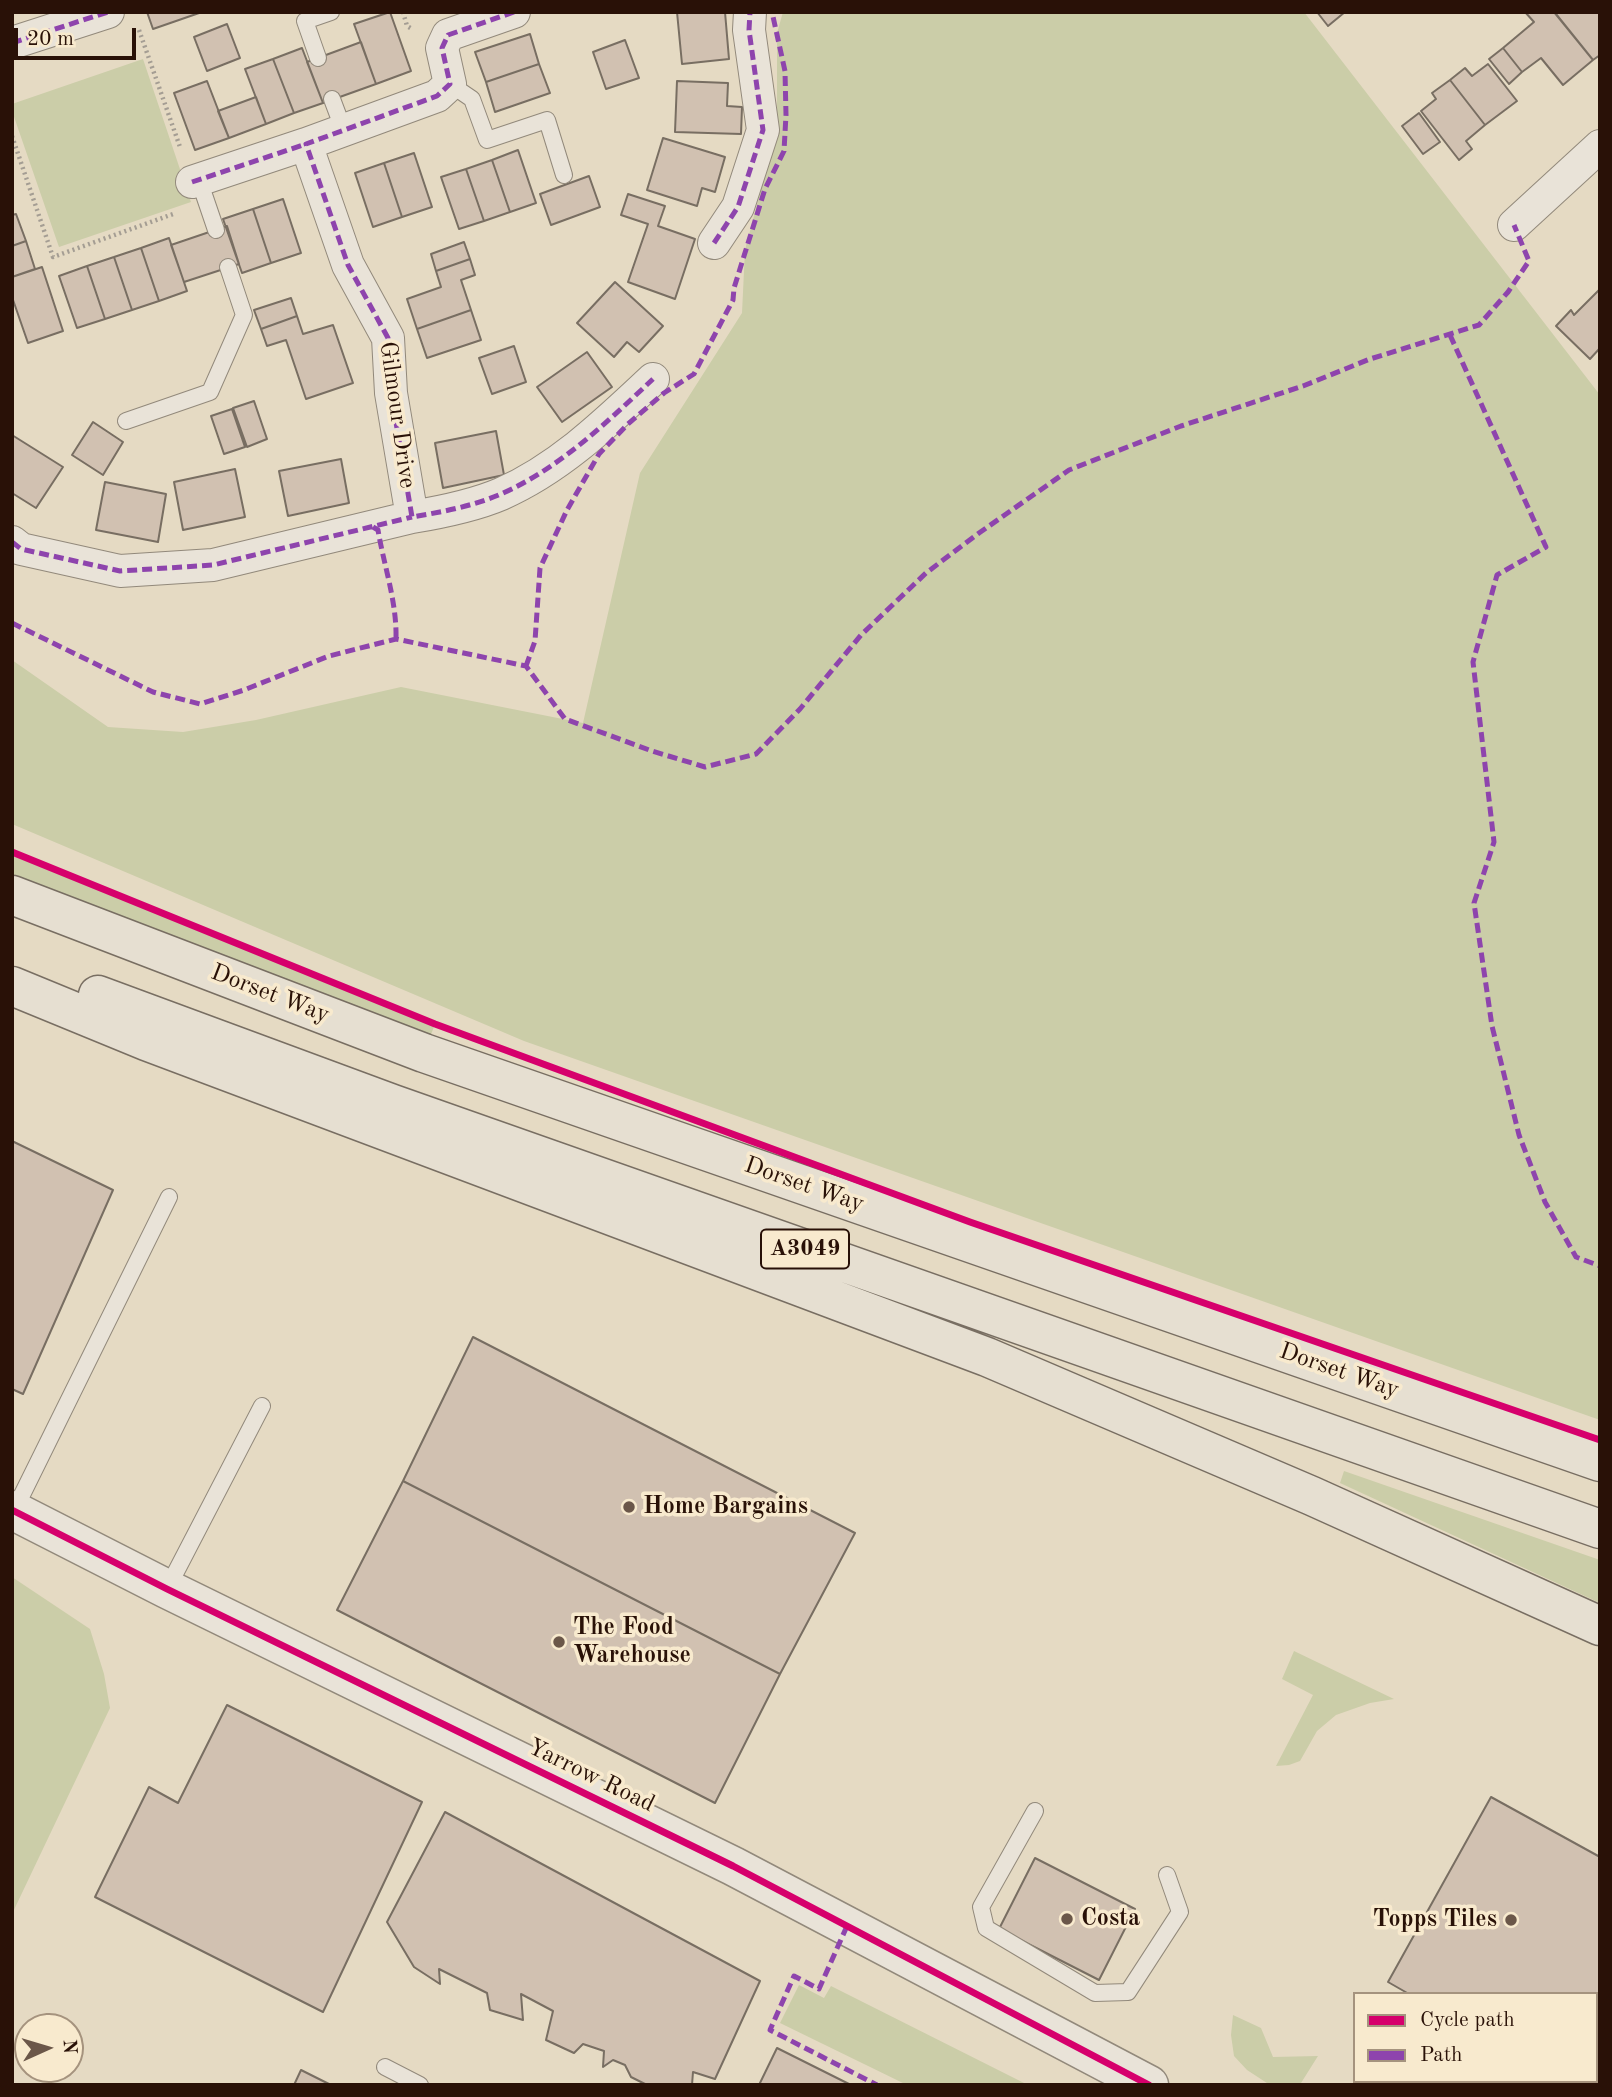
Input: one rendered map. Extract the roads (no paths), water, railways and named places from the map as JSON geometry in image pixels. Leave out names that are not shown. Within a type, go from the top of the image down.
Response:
[{"type":"highway","name":"Dorset Way","points":[[12,895],[424,1053],[1600,1462]]},
{"type":"highway","name":"A3049","points":[[12,962],[393,1104],[1600,1529]]},
{"type":"highway","points":[[12,985],[146,1041],[987,1357],[1312,1496],[1600,1626]]},
{"type":"street","points":[[12,43],[108,12]]},
{"type":"street","points":[[196,181],[437,96],[450,83],[442,48],[448,35],[514,12]]},
{"type":"street","points":[[714,243],[738,207],[763,130],[749,30],[750,12]]},
{"type":"street","name":"Gilmour Drive","points":[[306,144],[348,265],[388,338],[391,393],[412,517]]},
{"type":"street","points":[[1514,225],[1600,146]]},
{"type":"street","name":"Gilmour Drive","points":[[12,542],[21,549],[120,571],[214,565],[454,509],[502,494],[571,454],[653,379]]},
{"type":"street","name":"Yarrow Road","points":[[13,1510],[167,1589],[733,1866],[1149,2085]]},
{"type":"lane","points":[[318,58],[305,21],[331,12]]},
{"type":"lane","points":[[450,83],[472,99],[487,140],[547,120],[564,175]]},
{"type":"lane","points":[[332,99],[344,131]]},
{"type":"lane","points":[[196,181],[216,230]]},
{"type":"lane","points":[[126,421],[210,392],[244,315],[228,267]]},
{"type":"lane","points":[[13,1510],[169,1197]]},
{"type":"lane","points":[[167,1589],[262,1406]]},
{"type":"lane","points":[[1035,1811],[981,1907],[986,1928],[1095,1993],[1128,1992],[1180,1912],[1167,1875]]},
{"type":"lane","points":[[385,2067],[420,2085]]},
{"type":"place","name":"Home Bargains","points":[[629,1507]]},
{"type":"place","name":"The Food Warehouse","points":[[559,1642]]},
{"type":"place","name":"Costa","points":[[1067,1919]]},
{"type":"place","name":"Topps Tiles","points":[[1511,1920]]}]
